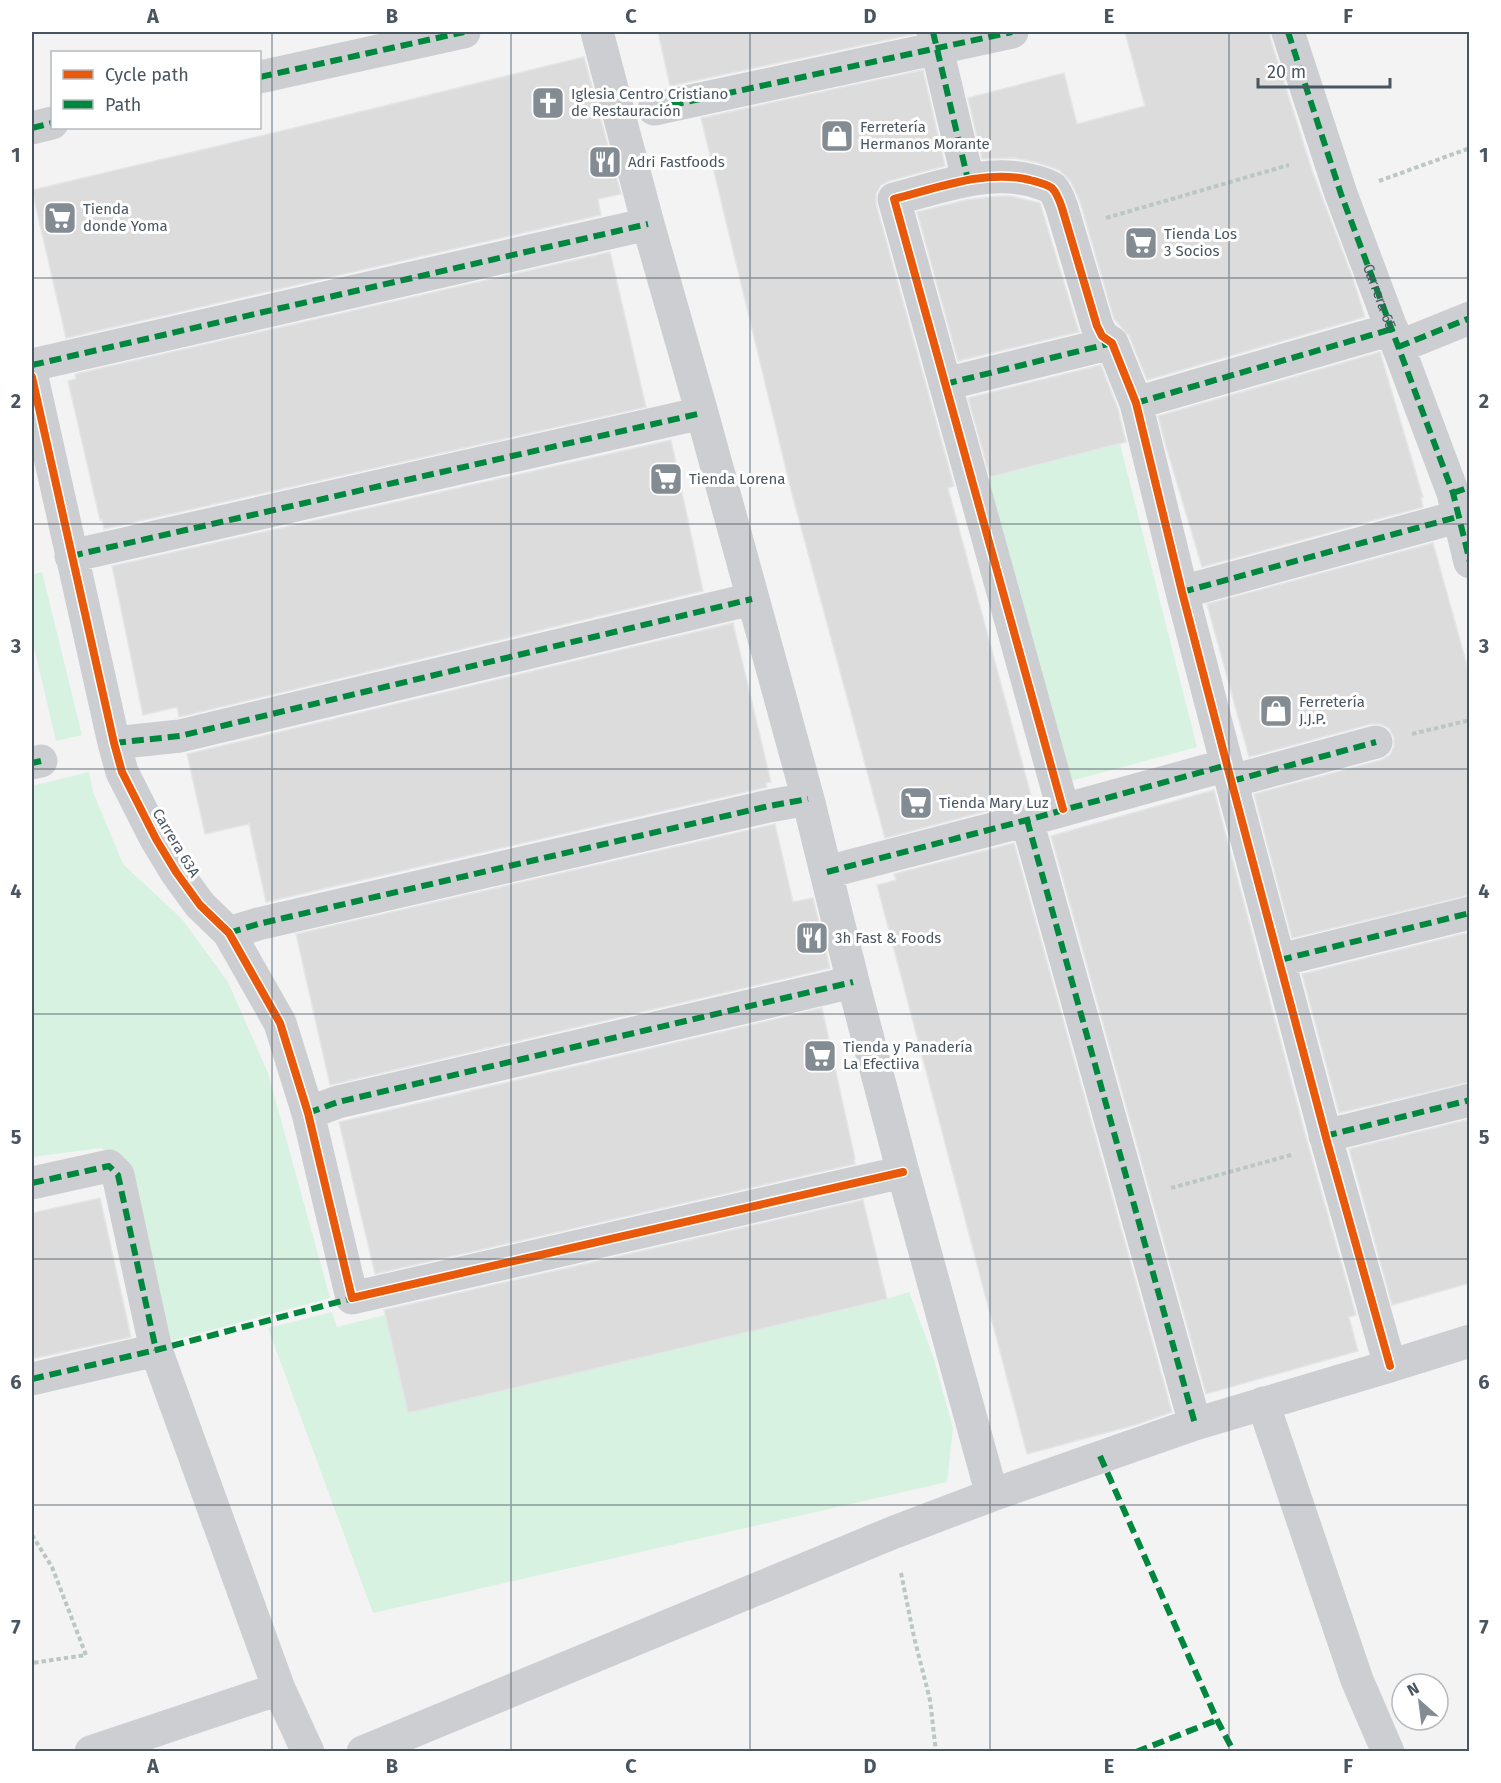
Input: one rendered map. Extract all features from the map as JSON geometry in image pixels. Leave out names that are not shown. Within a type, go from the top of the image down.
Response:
[{"type":"street","points":[[261,77],[464,32]]},
{"type":"street","points":[[597,32],[808,800],[903,1172],[992,1495]]},
{"type":"street","points":[[654,109],[935,40],[1012,32]]},
{"type":"street","name":"Carrera 65","points":[[1288,32],[1341,194],[1395,338],[1460,499],[1470,562]]},
{"type":"street","points":[[935,40],[968,180]]},
{"type":"street","points":[[32,128],[51,123]]},
{"type":"street","points":[[1063,809],[894,199],[968,180],[1015,177],[1041,183],[1051,188],[1057,195],[1097,326],[1102,336],[1112,343],[1136,403],[1229,773],[1390,1366]]},
{"type":"street","points":[[32,365],[648,224]]},
{"type":"street","points":[[1136,403],[1470,318]]},
{"type":"street","points":[[945,384],[1112,343]]},
{"type":"street","name":"Carrera 63A","points":[[32,376],[71,556],[122,772],[176,872],[200,905],[229,933],[280,1023],[308,1113],[352,1298],[903,1172]]},
{"type":"street","points":[[71,556],[702,413]]},
{"type":"street","points":[[1182,592],[1460,499]]},
{"type":"street","points":[[114,743],[180,736],[753,599]]},
{"type":"street","points":[[827,872],[1063,809],[1376,742]]},
{"type":"street","points":[[229,933],[258,924],[711,819],[808,800]]},
{"type":"street","points":[[1028,820],[1195,1424]]},
{"type":"street","points":[[1280,960],[1470,913]]},
{"type":"street","points":[[308,1113],[338,1102],[853,982]]},
{"type":"street","points":[[1327,1140],[1470,1100]]},
{"type":"street","points":[[32,1183],[109,1166],[118,1174],[156,1350],[279,1689],[308,1752]]},
{"type":"street","points":[[363,1752],[892,1533],[992,1495],[1195,1424],[1470,1341]]},
{"type":"street","points":[[32,1379],[156,1350]]},
{"type":"street","points":[[1263,1403],[1357,1680],[1388,1752]]},
{"type":"street","points":[[91,1752],[279,1689]]},
{"type":"path","points":[[1341,194],[1470,148]]},
{"type":"path","points":[[1068,228],[1328,155]]},
{"type":"path","points":[[1376,742],[1470,720]]},
{"type":"path","points":[[1132,1198],[1327,1140]]},
{"type":"path","points":[[892,1533],[930,1700],[936,1752]]},
{"type":"path","points":[[32,1535],[52,1567],[86,1655],[32,1663]]},
{"type":"green space","points":[[1120,444],[1197,747],[1067,782],[988,478]]},
{"type":"green space","points":[[42,572],[82,735],[56,741],[32,639],[32,575]]},
{"type":"green space","points":[[89,772],[93,792],[123,864],[182,919],[228,982],[268,1073],[330,1298],[171,1341],[124,1160],[101,1148],[32,1157],[32,786]]},
{"type":"green space","points":[[909,1292],[933,1356],[953,1428],[947,1482],[373,1613],[268,1328],[332,1312],[337,1327],[385,1315],[408,1412]]},
{"type":"building","points":[[658,32],[914,32],[915,34],[670,86]]},
{"type":"building","points":[[1125,32],[1270,32],[1313,173],[1365,317],[1147,380],[1129,336],[1114,319],[1080,202],[1071,182],[1059,170],[1035,162],[1014,158],[982,159],[968,98],[1064,73],[1077,124],[1145,106]]},
{"type":"building","points":[[584,57],[621,194],[598,199],[601,215],[66,338],[32,190]]},
{"type":"building","points":[[923,70],[945,166],[881,185],[876,194],[876,204],[954,486],[948,488],[1032,799],[885,838],[791,490],[701,118]]},
{"type":"building","points":[[1011,196],[1040,203],[1079,332],[958,361],[917,212],[965,200]]},
{"type":"building","points":[[610,252],[646,407],[104,529],[68,381],[76,379],[75,374]]},
{"type":"building","points":[[1380,352],[1423,497],[1421,498],[1423,507],[1202,567],[1158,416]]},
{"type":"building","points":[[1101,365],[1118,409],[1126,442],[990,477],[968,398]]},
{"type":"building","points":[[671,440],[703,591],[179,717],[177,707],[143,715],[112,566]]},
{"type":"building","points":[[1433,543],[1470,676],[1470,895],[1292,938],[1254,794],[1381,760],[1390,755],[1394,746],[1394,738],[1389,728],[1380,724],[1371,724],[1249,757],[1207,604]]},
{"type":"building","points":[[733,623],[771,782],[766,783],[767,787],[266,902],[249,824],[205,834],[187,754]]},
{"type":"building","points":[[1214,790],[1307,1141],[1356,1315],[1349,1317],[1358,1351],[1206,1394],[1051,836]]},
{"type":"building","points":[[775,824],[793,902],[813,898],[830,968],[330,1085],[296,934]]},
{"type":"building","points":[[1014,843],[1172,1412],[1135,1425],[1027,1454],[877,885],[896,880],[894,874]]},
{"type":"building","points":[[1470,932],[1470,1082],[1339,1113],[1302,974]]},
{"type":"building","points":[[822,1008],[855,1164],[375,1274],[339,1122]]},
{"type":"building","points":[[1470,1119],[1470,1283],[1392,1305],[1349,1149]]},
{"type":"building","points":[[100,1198],[131,1337],[32,1359],[32,1213]]},
{"type":"building","points":[[863,1200],[887,1299],[408,1413],[384,1310]]},
{"type":"marked path","points":[[261,77],[464,32]]},
{"type":"marked path","points":[[933,32],[968,180]]},
{"type":"marked path","points":[[654,109],[1012,32]]},
{"type":"marked path","points":[[1288,32],[1341,194],[1453,493],[1470,562]]},
{"type":"marked path","points":[[32,128],[51,123]]},
{"type":"marked path","points":[[32,365],[648,224]]},
{"type":"marked path","points":[[1398,347],[1470,318]]},
{"type":"marked path","points":[[1136,403],[1392,329]]},
{"type":"marked path","points":[[945,384],[1112,343]]},
{"type":"marked path","points":[[71,556],[702,413]]},
{"type":"marked path","points":[[1453,493],[1470,487]]},
{"type":"marked path","points":[[1182,592],[1457,517]]},
{"type":"marked path","points":[[114,743],[180,736],[752,599]]},
{"type":"marked path","points":[[1232,781],[1376,742]]},
{"type":"marked path","points":[[32,763],[41,761]]},
{"type":"marked path","points":[[827,872],[1227,765]]},
{"type":"marked path","points":[[229,933],[258,924],[769,806],[808,799]]},
{"type":"marked path","points":[[1027,820],[1195,1424]]},
{"type":"marked path","points":[[1280,960],[1470,913]]},
{"type":"marked path","points":[[308,1113],[338,1102],[853,982]]},
{"type":"marked path","points":[[1325,1136],[1470,1100]]},
{"type":"marked path","points":[[32,1183],[109,1166],[118,1175],[156,1350]]},
{"type":"marked path","points":[[32,1379],[156,1350],[357,1297]]},
{"type":"marked path","points":[[1100,1456],[1217,1720],[1234,1752]]},
{"type":"marked path","points":[[1136,1752],[1217,1720]]},
{"type":"cycle path","points":[[1063,809],[894,199],[979,178],[1013,177],[1041,183],[1054,190],[1062,208],[1097,326],[1102,336],[1112,343],[1136,403],[1227,765],[1328,1145],[1390,1366]]},
{"type":"cycle path","points":[[32,377],[122,772],[156,839],[176,872],[200,905],[229,933],[280,1023],[308,1113],[352,1298],[903,1172]]},
{"type":"place","name":"Iglesia Centro Cristiano de Restauración","points":[[548,103]]},
{"type":"place","name":"Ferretería Hermanos Morante","points":[[837,136]]},
{"type":"place","name":"Adri Fastfoods","points":[[605,162]]},
{"type":"place","name":"Tienda donde Yoma","points":[[60,218]]},
{"type":"place","name":"Tienda Los 3 Socios","points":[[1141,243]]},
{"type":"place","name":"Tienda Lorena","points":[[666,479]]},
{"type":"place","name":"Ferretería J.J.P.","points":[[1276,711]]},
{"type":"place","name":"Tienda Mary Luz","points":[[916,803]]},
{"type":"place","name":"3h Fast & Foods","points":[[812,938]]},
{"type":"place","name":"Tienda y Panadería La Efectiiva","points":[[820,1056]]}]
